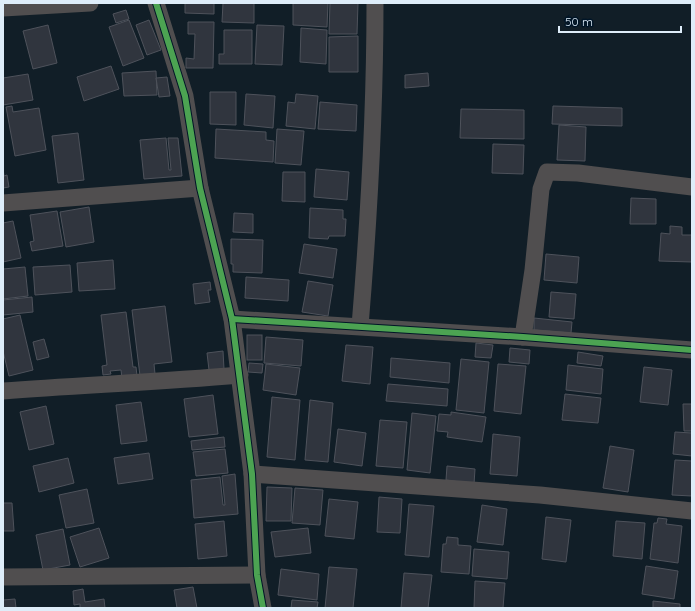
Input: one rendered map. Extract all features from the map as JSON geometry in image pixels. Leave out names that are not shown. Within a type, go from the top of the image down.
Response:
[{"type":"street","points":[[3,8],[90,3]]},
{"type":"street","points":[[156,3],[185,96],[200,188],[232,319],[252,474],[257,575],[263,608]]},
{"type":"street","points":[[360,326],[369,221],[375,74],[375,3]]},
{"type":"street","points":[[523,337],[533,270],[541,189],[547,172],[578,173],[692,187]]},
{"type":"street","points":[[3,203],[200,188]]},
{"type":"street","points":[[232,319],[360,326],[692,350]]},
{"type":"street","points":[[3,391],[156,382],[240,375]]},
{"type":"street","points":[[252,474],[540,495],[692,512]]},
{"type":"street","points":[[3,577],[257,575]]},
{"type":"building","points":[[185,3],[214,3],[214,14],[185,13]]},
{"type":"building","points":[[223,3],[254,3],[254,23],[222,22]]},
{"type":"building","points":[[293,3],[328,3],[327,27],[293,25]]},
{"type":"building","points":[[330,3],[358,3],[357,34],[329,34]]},
{"type":"building","points":[[126,10],[129,19],[116,23],[113,14]]},
{"type":"building","points":[[129,20],[144,58],[123,66],[109,27]]},
{"type":"building","points":[[149,20],[161,50],[147,55],[136,25]]},
{"type":"building","points":[[188,22],[214,22],[213,68],[186,68],[186,58],[194,59],[195,34],[188,34]]},
{"type":"building","points":[[48,25],[57,63],[33,69],[23,31]]},
{"type":"building","points":[[257,25],[284,26],[282,65],[255,64]]},
{"type":"building","points":[[301,28],[327,30],[326,64],[300,62]]},
{"type":"building","points":[[224,30],[252,30],[252,64],[219,64],[219,54],[224,54]]},
{"type":"building","points":[[358,36],[358,72],[329,72],[329,37]]},
{"type":"building","points":[[111,66],[119,89],[84,101],[77,77]]},
{"type":"building","points":[[156,71],[157,95],[124,96],[122,73]]},
{"type":"building","points":[[428,73],[429,86],[405,88],[405,75]]},
{"type":"building","points":[[28,74],[33,100],[3,105],[3,78]]},
{"type":"building","points":[[167,77],[170,96],[159,97],[156,78]]},
{"type":"building","points":[[210,92],[236,92],[236,125],[210,124]]},
{"type":"building","points":[[246,94],[275,96],[273,128],[244,125]]},
{"type":"building","points":[[296,94],[318,96],[315,129],[286,126],[288,102],[295,103]]},
{"type":"building","points":[[320,102],[357,105],[356,131],[318,129]]},
{"type":"building","points":[[12,106],[13,112],[39,108],[46,150],[15,156],[6,107]]},
{"type":"building","points":[[553,106],[622,108],[622,126],[552,124]]},
{"type":"building","points":[[461,109],[524,110],[524,139],[460,138]]},
{"type":"building","points":[[559,125],[586,127],[585,161],[557,160]]},
{"type":"building","points":[[216,129],[266,132],[266,140],[274,141],[273,162],[215,158]]},
{"type":"building","points":[[277,129],[304,131],[301,165],[275,163]]},
{"type":"building","points":[[78,133],[84,180],[58,183],[52,136]]},
{"type":"building","points":[[166,138],[169,170],[171,170],[168,138],[178,138],[182,176],[144,179],[140,140]]},
{"type":"building","points":[[493,144],[524,145],[523,174],[492,173]]},
{"type":"building","points":[[3,168],[4,176],[7,175],[9,187],[3,188]]},
{"type":"building","points":[[316,169],[349,172],[347,200],[314,197]]},
{"type":"building","points":[[283,172],[305,172],[305,202],[282,201]]},
{"type":"building","points":[[631,198],[656,199],[656,224],[630,224]]},
{"type":"building","points":[[89,207],[94,242],[66,247],[60,212]]},
{"type":"building","points":[[310,208],[343,210],[343,219],[346,219],[345,236],[329,236],[328,239],[309,238]]},
{"type":"building","points":[[57,211],[63,246],[32,251],[30,242],[34,241],[30,215]]},
{"type":"building","points":[[234,213],[253,214],[253,233],[233,232]]},
{"type":"building","points":[[13,221],[21,258],[3,262],[3,223]]},
{"type":"building","points":[[670,226],[682,227],[682,235],[692,235],[692,262],[659,261],[661,233],[670,234]]},
{"type":"building","points":[[231,239],[263,240],[262,273],[233,272],[233,264],[231,264]]},
{"type":"building","points":[[304,244],[337,249],[333,278],[299,273]]},
{"type":"building","points":[[546,254],[579,257],[577,283],[544,280]]},
{"type":"building","points":[[113,260],[115,289],[79,291],[77,263]]},
{"type":"building","points":[[70,265],[72,292],[35,295],[33,267]]},
{"type":"building","points":[[25,267],[28,296],[3,299],[3,269]]},
{"type":"building","points":[[246,277],[289,280],[288,301],[245,298]]},
{"type":"building","points":[[308,281],[333,285],[328,316],[302,312]]},
{"type":"building","points":[[210,282],[211,290],[208,290],[210,302],[195,304],[193,284]]},
{"type":"building","points":[[551,292],[576,294],[574,319],[549,317]]},
{"type":"building","points":[[32,297],[33,312],[3,315],[3,300]]},
{"type":"building","points":[[165,306],[172,362],[154,364],[155,374],[140,376],[132,310]]},
{"type":"building","points":[[126,312],[133,367],[136,367],[137,376],[122,378],[121,370],[110,371],[111,374],[103,375],[102,366],[107,365],[101,315]]},
{"type":"building","points":[[20,315],[33,370],[9,376],[3,351],[3,319]]},
{"type":"building","points":[[534,318],[572,322],[571,333],[534,330]]},
{"type":"building","points":[[247,335],[262,335],[262,360],[247,360]]},
{"type":"building","points":[[266,337],[303,340],[301,366],[264,363]]},
{"type":"building","points":[[44,339],[49,357],[37,360],[33,342]]},
{"type":"building","points":[[476,343],[493,345],[491,358],[475,357]]},
{"type":"building","points":[[346,345],[373,347],[370,384],[342,381]]},
{"type":"building","points":[[510,348],[530,350],[529,364],[509,362]]},
{"type":"building","points":[[223,351],[224,369],[209,370],[207,353]]},
{"type":"building","points":[[578,352],[603,356],[601,366],[577,363]]},
{"type":"building","points":[[391,358],[450,363],[449,383],[390,377]]},
{"type":"building","points":[[461,359],[489,362],[484,413],[456,410]]},
{"type":"building","points":[[249,363],[263,364],[262,373],[248,372]]},
{"type":"building","points":[[266,364],[300,368],[296,395],[263,390]]},
{"type":"building","points":[[498,364],[526,366],[521,414],[494,411]]},
{"type":"building","points":[[568,365],[603,369],[601,394],[566,390]]},
{"type":"building","points":[[644,367],[672,370],[668,405],[640,402]]},
{"type":"building","points":[[388,384],[448,389],[447,406],[386,401]]},
{"type":"building","points":[[565,394],[601,398],[598,423],[562,420]]},
{"type":"building","points":[[213,395],[218,434],[189,437],[184,399]]},
{"type":"building","points":[[272,397],[300,400],[295,460],[267,457]]},
{"type":"building","points":[[310,400],[333,403],[328,462],[305,460]]},
{"type":"building","points":[[141,402],[147,441],[121,444],[116,405]]},
{"type":"building","points":[[683,404],[692,404],[692,431],[684,431]]},
{"type":"building","points":[[46,406],[54,444],[29,450],[20,412]]},
{"type":"building","points":[[451,412],[486,417],[482,442],[447,437],[448,432],[437,431],[439,414],[451,415]]},
{"type":"building","points":[[412,413],[436,416],[430,473],[407,470]]},
{"type":"building","points":[[380,420],[407,422],[403,468],[376,466]]},
{"type":"building","points":[[338,429],[366,433],[362,466],[334,462]]},
{"type":"building","points":[[675,432],[692,433],[692,456],[673,454]]},
{"type":"building","points":[[493,434],[520,437],[517,476],[490,474]]},
{"type":"building","points":[[224,437],[225,447],[192,450],[191,441]]},
{"type":"building","points":[[610,446],[634,450],[628,492],[603,488]]},
{"type":"building","points":[[225,449],[228,473],[196,476],[193,452]]},
{"type":"building","points":[[149,453],[153,479],[118,484],[114,458]]},
{"type":"building","points":[[68,458],[74,483],[39,492],[33,466]]},
{"type":"building","points":[[675,460],[692,461],[692,496],[672,495]]},
{"type":"building","points":[[447,466],[475,469],[474,484],[446,480]]},
{"type":"building","points":[[235,474],[238,514],[194,518],[191,480],[220,477],[223,505],[225,505],[222,476]]},
{"type":"building","points":[[267,487],[292,488],[291,521],[266,521]]},
{"type":"building","points":[[295,488],[323,490],[320,525],[292,523]]},
{"type":"building","points":[[87,489],[94,523],[66,528],[59,495]]},
{"type":"building","points":[[379,497],[402,499],[400,533],[377,532]]},
{"type":"building","points":[[329,499],[358,502],[354,539],[325,536]]},
{"type":"building","points":[[3,503],[12,503],[14,531],[3,531]]},
{"type":"building","points":[[409,504],[434,506],[429,557],[405,555]]},
{"type":"building","points":[[482,505],[507,509],[503,545],[477,542]]},
{"type":"building","points":[[546,517],[571,520],[566,562],[542,559]]},
{"type":"building","points":[[658,518],[667,519],[666,524],[682,526],[678,563],[650,559],[654,523],[657,523]]},
{"type":"building","points":[[224,521],[227,556],[198,559],[195,524]]},
{"type":"building","points":[[616,521],[645,523],[642,559],[613,556]]},
{"type":"building","points":[[99,528],[109,558],[80,567],[70,537]]},
{"type":"building","points":[[308,528],[311,553],[275,557],[271,532]]},
{"type":"building","points":[[63,529],[70,565],[43,570],[36,535]]},
{"type":"building","points":[[447,537],[458,538],[458,545],[471,546],[469,574],[441,572],[443,544],[446,544]]},
{"type":"building","points":[[474,549],[509,552],[507,579],[472,576]]},
{"type":"building","points":[[646,566],[678,571],[674,599],[642,594]]},
{"type":"building","points":[[329,567],[357,569],[353,608],[325,608]]},
{"type":"building","points":[[281,569],[319,574],[317,600],[278,595]]},
{"type":"building","points":[[404,573],[432,575],[428,608],[401,608]]},
{"type":"building","points":[[475,581],[505,583],[503,608],[474,608]]},
{"type":"building","points":[[193,587],[197,608],[177,608],[174,590]]},
{"type":"building","points":[[83,589],[85,602],[104,599],[105,608],[80,608],[80,604],[74,605],[73,591]]},
{"type":"building","points":[[15,599],[16,608],[3,608],[3,600]]},
{"type":"building","points":[[292,600],[318,602],[317,608],[291,608]]},
{"type":"building","points":[[653,601],[680,604],[680,608],[653,608]]},
{"type":"cycle path","points":[[156,3],[185,96],[200,188],[232,319],[252,474],[257,575],[263,608]]},
{"type":"cycle path","points":[[232,319],[523,337],[692,350]]}]
